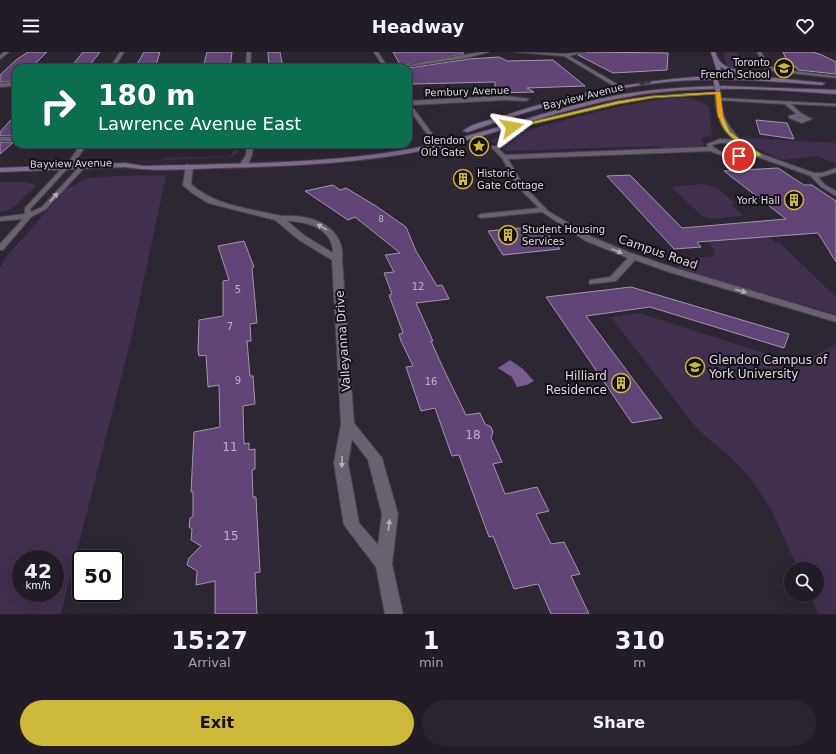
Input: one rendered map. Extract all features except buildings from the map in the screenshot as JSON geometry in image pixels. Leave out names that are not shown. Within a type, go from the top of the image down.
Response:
[{"type":"main road","points":[[709,52],[718,94]]},
{"type":"main road","points":[[713,52],[720,70],[715,75]]},
{"type":"main road","points":[[718,63],[725,68],[741,74],[774,80]]},
{"type":"main road","points":[[466,131],[544,104],[619,87],[672,80],[715,75],[828,84]]},
{"type":"main road","name":"Bayview Avenue","points":[[412,144],[434,140],[580,100],[650,88],[743,84],[836,89]]},
{"type":"main road","name":"Bayview Avenue","points":[[0,174],[121,172],[143,168],[244,164],[300,164],[361,159],[428,147],[485,134],[580,106],[638,94],[681,90],[732,88],[836,92]]},
{"type":"main road","points":[[485,134],[618,103],[652,97],[718,94],[836,96]]},
{"type":"main road","name":"Bayview Avenue","points":[[244,164],[358,153],[387,148]]},
{"type":"main road","name":"Bayview Avenue","points":[[0,170],[124,166],[143,168]]},
{"type":"street","points":[[0,58],[7,52]]},
{"type":"street","points":[[114,64],[122,52]]},
{"type":"street","points":[[248,64],[249,52]]},
{"type":"street","points":[[376,52],[384,64]]},
{"type":"street","points":[[412,65],[426,62],[444,61],[487,52]]},
{"type":"street","points":[[518,52],[565,55],[583,52]]},
{"type":"street","points":[[565,55],[619,87]]},
{"type":"street","points":[[0,85],[12,84]]},
{"type":"street","points":[[718,94],[723,124],[728,133],[738,141]]},
{"type":"street","name":"Pembury Avenue","points":[[412,103],[505,98],[526,99]]},
{"type":"street","points":[[412,109],[434,140]]},
{"type":"street","points":[[0,139],[12,139]]},
{"type":"street","points":[[66,167],[74,161],[82,148]]},
{"type":"street","points":[[244,164],[249,155],[250,148]]},
{"type":"street","name":"Valleyanna Drive","points":[[189,166],[186,181],[187,185],[200,196],[222,205],[278,218],[308,220],[325,228],[336,239],[339,250],[336,259],[348,424],[341,463],[352,526],[384,564]]},
{"type":"street","name":"Valleyanna Drive","points":[[278,218],[302,238],[336,259]]},
{"type":"street","name":"Valleyanna Drive","points":[[348,424],[374,458],[390,514],[384,564],[394,614]]},
{"type":"lane","points":[[760,52],[767,67],[774,70],[836,77]]},
{"type":"lane","points":[[718,94],[747,100],[836,106]]},
{"type":"lane","points":[[788,102],[800,116]]},
{"type":"lane","points":[[710,149],[709,145],[712,142],[738,141],[759,155],[813,175],[824,175],[836,170]]},
{"type":"lane","name":"Campus Road","points":[[494,147],[504,157],[520,186],[544,210],[565,226],[589,239],[633,257],[742,292],[836,319]]},
{"type":"lane","points":[[504,157],[710,149],[728,155],[759,155]]},
{"type":"lane","points":[[29,216],[27,209],[66,167]]},
{"type":"lane","points":[[0,248],[29,216],[44,208],[82,167]]},
{"type":"lane","points":[[813,175],[823,186],[836,194]]},
{"type":"lane","points":[[481,216],[544,210]]},
{"type":"lane","points":[[0,219],[29,216]]},
{"type":"lane","points":[[593,282],[613,279],[633,257]]},
{"type":"shaded area","points":[[737,52],[742,64],[745,66],[734,69],[727,65],[723,53]]},
{"type":"shaded area","points":[[672,98],[690,98],[709,106],[712,135],[702,138],[702,142],[705,144],[699,147],[660,149],[658,146],[507,151],[491,141],[494,138],[625,105]]},
{"type":"shaded area","points":[[732,137],[836,143],[836,164],[818,156],[782,160]]},
{"type":"shaded area","points":[[234,150],[239,150],[239,152],[232,157],[161,160],[166,158],[230,156]]},
{"type":"shaded area","points":[[166,175],[133,331],[77,550],[72,550],[72,571],[61,614],[0,614],[0,268],[6,257],[67,188],[90,178]]},
{"type":"shaded area","points":[[0,182],[25,182],[36,185],[35,188],[11,209],[0,212]]},
{"type":"shaded area","points":[[705,184],[717,188],[735,203],[731,204],[743,216],[712,219],[702,216],[672,188],[676,186]]},
{"type":"shaded area","points":[[769,237],[776,243],[779,242],[836,297],[836,314],[703,277],[679,268],[671,261],[713,256],[715,253],[709,241]]},
{"type":"shaded area","points":[[639,313],[789,361],[804,361],[836,344],[836,614],[818,614],[813,602],[824,602],[824,562],[795,562],[772,511],[749,476],[729,456],[697,429],[611,317]]},
{"type":"shaded area","points":[[510,360],[523,369],[534,381],[527,385],[517,387],[512,377],[498,368]]},
{"type":"slow traffic","points":[[681,94],[718,93],[721,117]]},
{"type":"place","name":"Toronto French School","points":[[784,68]]},
{"type":"place","name":"Glendon Old Gate","points":[[479,146]]},
{"type":"place","name":"Historic Gate Cottage","points":[[463,179]]},
{"type":"place","name":"York Hall","points":[[794,200]]},
{"type":"place","name":"Student Housing Services","points":[[508,235]]},
{"type":"place","name":"Glendon Campus of York University","points":[[695,367]]},
{"type":"place","name":"Hilliard Residence","points":[[621,383]]},
{"type":"route","points":[[512,127],[618,103],[652,97],[718,93],[720,116],[728,133],[759,155],[739,156]]}]
